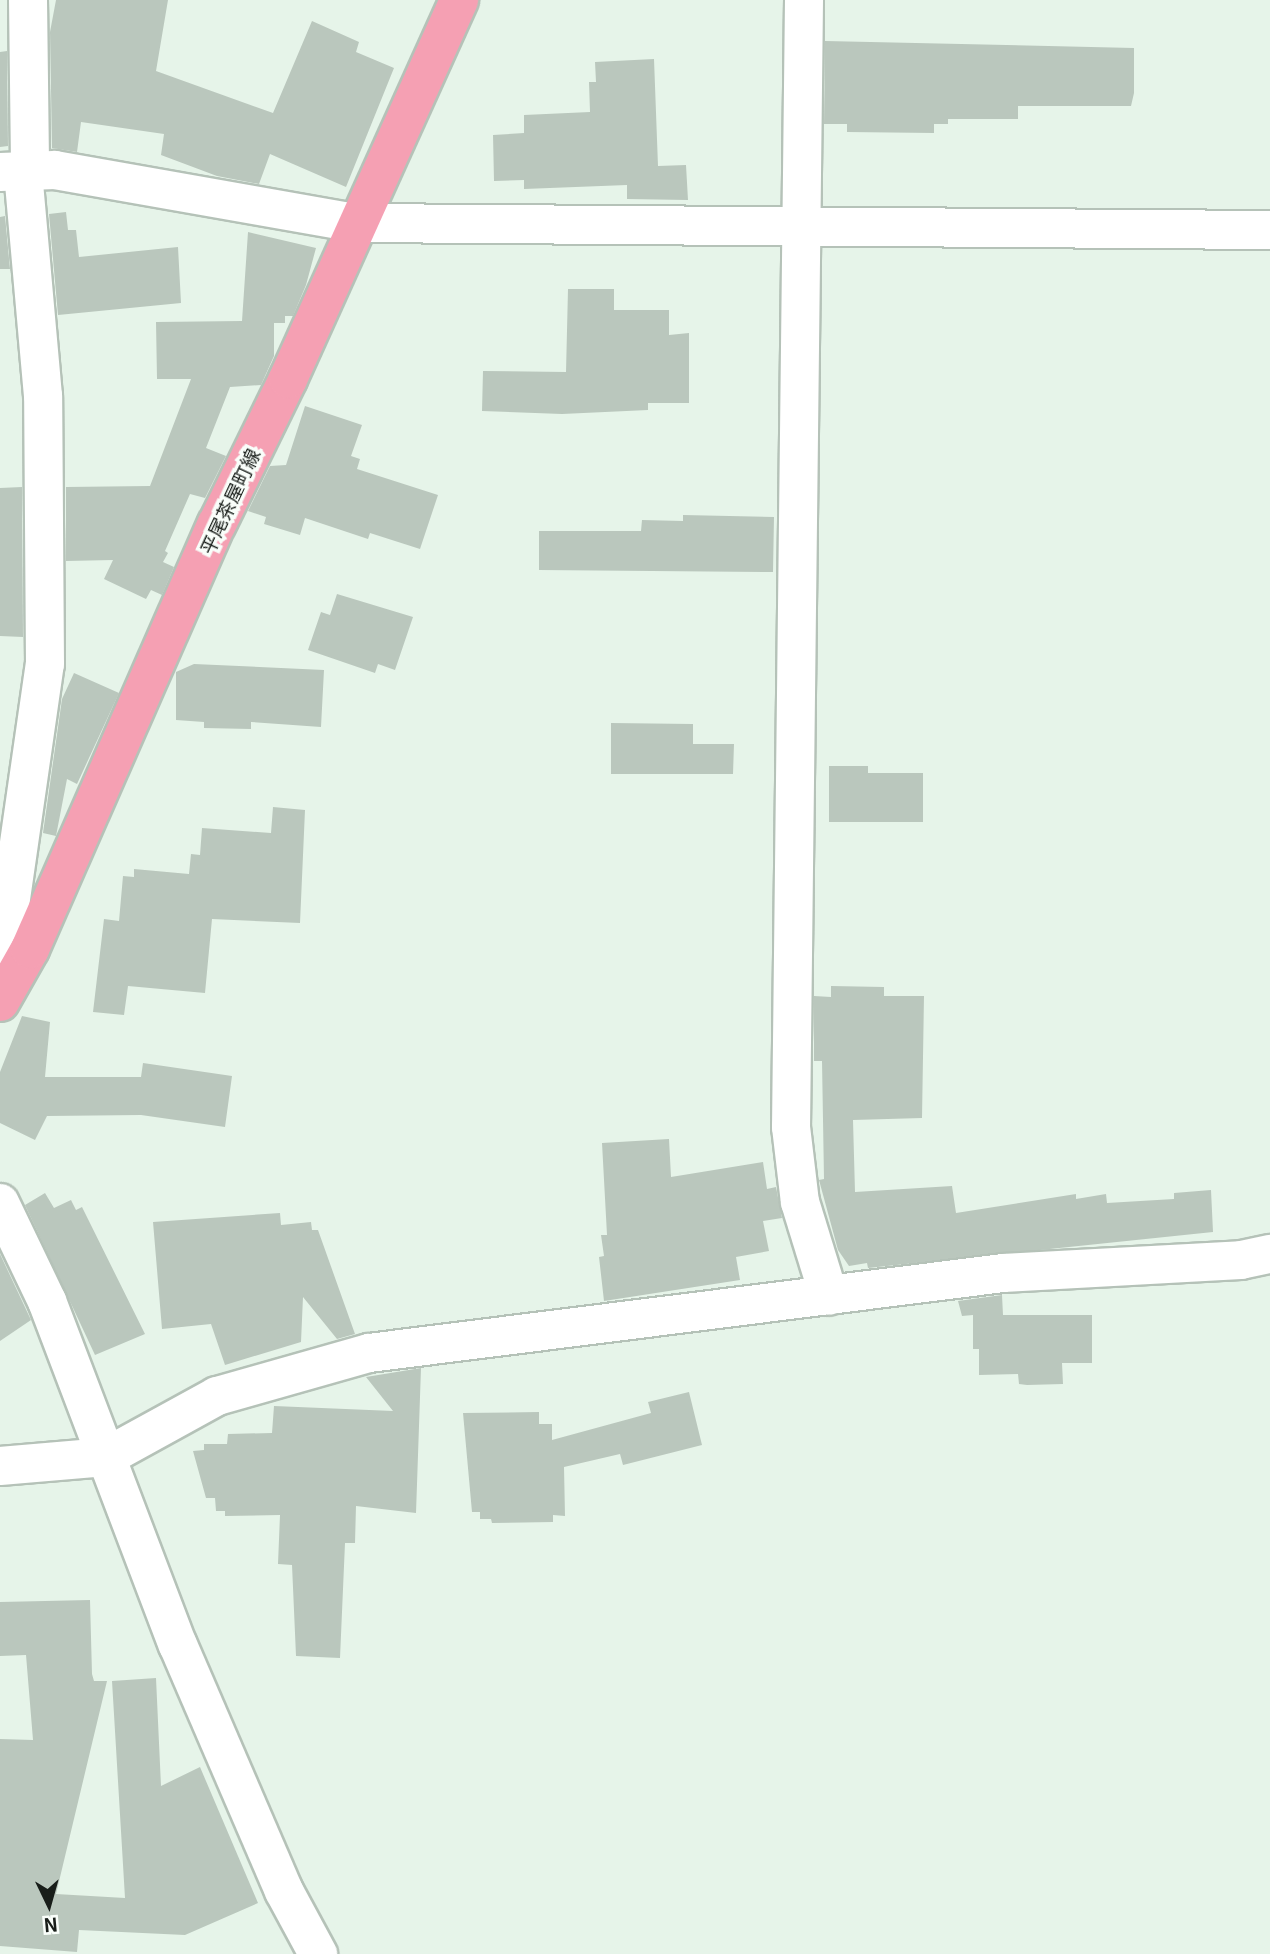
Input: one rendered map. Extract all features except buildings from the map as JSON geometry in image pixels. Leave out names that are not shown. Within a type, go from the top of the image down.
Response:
[{"type":"main road","name":"平尾茶屋町線","points":[[0,1002],[30,949],[217,524],[459,0]]},
{"type":"street","points":[[0,975],[46,664],[43,396],[18,170],[28,0]]},
{"type":"street","points":[[804,0],[791,1127],[800,1202],[828,1296]]},
{"type":"street","points":[[18,170],[55,170],[357,223],[1270,230]]},
{"type":"street","points":[[0,1203],[47,1301],[106,1457],[241,1793],[284,1892],[318,1954]]},
{"type":"street","points":[[0,1466],[106,1457],[217,1396],[369,1353],[1003,1273],[1241,1260],[1270,1254]]}]
